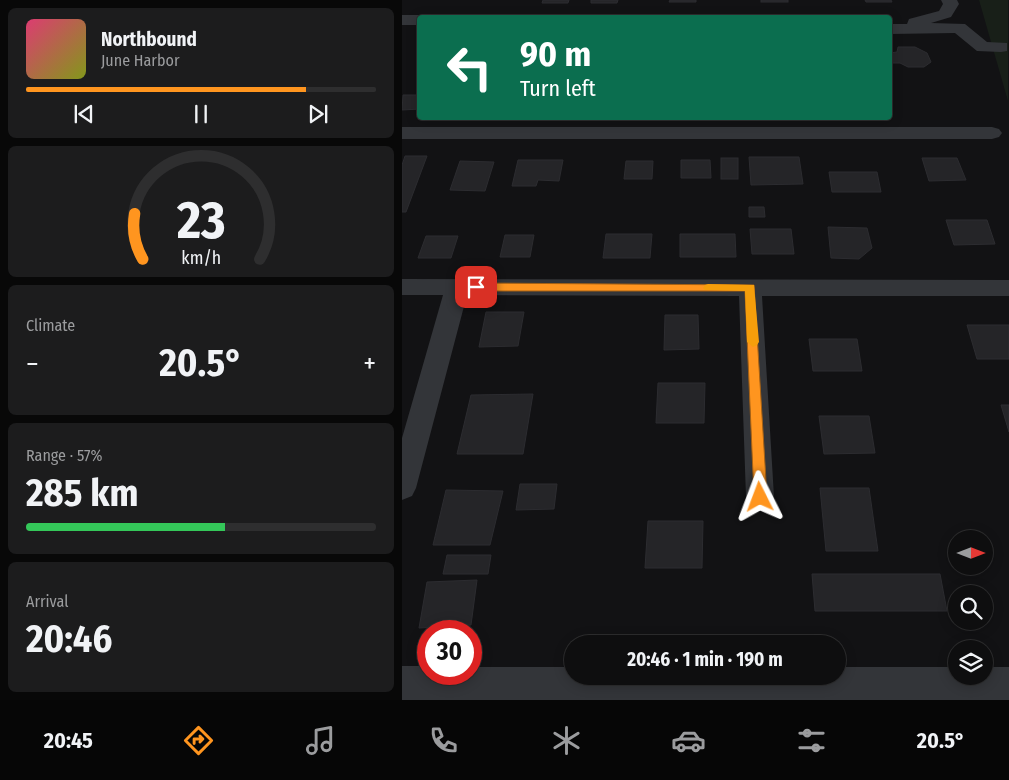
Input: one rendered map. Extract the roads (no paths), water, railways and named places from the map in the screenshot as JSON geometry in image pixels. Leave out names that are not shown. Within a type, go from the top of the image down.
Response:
[{"type":"street","points":[[892,23],[914,23],[945,14],[951,4],[949,0]]},
{"type":"street","points":[[402,20],[417,20]]},
{"type":"street","points":[[402,28],[417,28]]},
{"type":"street","points":[[892,29],[959,28],[983,47],[1001,47]]},
{"type":"street","points":[[402,133],[591,125],[992,133]]},
{"type":"street","points":[[402,287],[1008,288]]},
{"type":"street","points":[[402,488],[457,287]]},
{"type":"street","points":[[750,288],[760,497]]},
{"type":"street","points":[[414,688],[825,692],[1008,684]]}]
